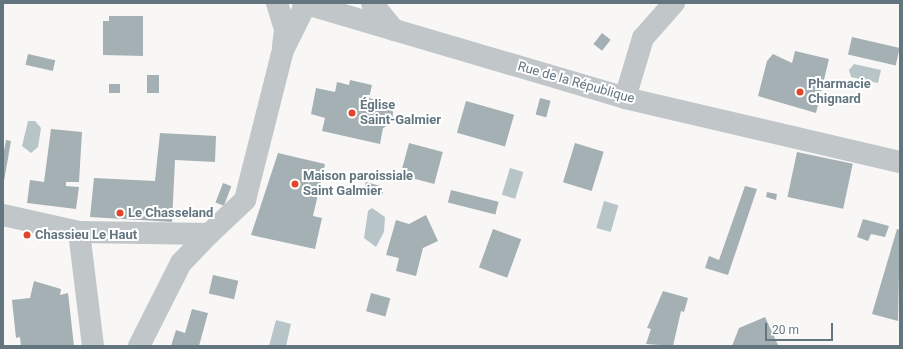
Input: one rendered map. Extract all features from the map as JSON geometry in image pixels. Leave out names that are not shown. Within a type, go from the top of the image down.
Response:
[{"type":"street","name":"Rue de la République","points":[[139,346],[181,264],[209,234],[245,200],[283,50],[285,30],[277,3]]},
{"type":"street","name":"Rue de la République","points":[[283,50],[305,3],[625,98],[900,162]]},
{"type":"street","points":[[372,3],[394,30]]},
{"type":"street","points":[[625,98],[643,38],[674,3]]},
{"type":"street","points":[[3,215],[79,232],[209,234]]},
{"type":"street","points":[[79,232],[93,346]]},
{"type":"shaded area","points":[[854,64],[881,70],[878,83],[851,77],[849,70]]},
{"type":"shaded area","points":[[28,121],[35,121],[41,128],[38,147],[31,153],[22,146]]},
{"type":"shaded area","points":[[510,168],[523,172],[515,199],[502,195]]},
{"type":"shaded area","points":[[604,201],[618,205],[611,232],[596,228]]},
{"type":"shaded area","points":[[372,208],[385,217],[384,232],[376,247],[364,238],[368,211]]},
{"type":"shaded area","points":[[276,320],[291,324],[286,346],[269,346]]},
{"type":"building","points":[[109,16],[143,16],[143,56],[103,55],[103,21],[109,21]]},
{"type":"building","points":[[602,33],[611,40],[602,51],[593,44]]},
{"type":"building","points":[[852,37],[900,48],[896,66],[848,55]]},
{"type":"building","points":[[795,51],[829,59],[816,113],[758,96],[767,61],[773,54],[792,63]]},
{"type":"building","points":[[28,54],[55,60],[53,71],[26,65]]},
{"type":"building","points":[[147,75],[159,75],[159,93],[147,93]]},
{"type":"building","name":"Église Saint-Galmier","points":[[350,80],[372,85],[369,98],[386,103],[393,112],[392,123],[383,128],[380,144],[322,131],[325,118],[311,114],[316,88],[335,92],[337,82],[349,85]]},
{"type":"building","points":[[109,84],[120,84],[120,93],[109,93]]},
{"type":"building","points":[[540,98],[551,101],[546,117],[536,114]]},
{"type":"building","points":[[466,101],[514,115],[505,147],[457,133]]},
{"type":"building","points":[[51,129],[82,132],[79,182],[66,182],[66,186],[79,187],[76,209],[27,203],[30,180],[44,182]]},
{"type":"building","points":[[160,133],[216,136],[215,162],[175,160],[172,222],[90,217],[94,178],[155,181]]},
{"type":"building","points":[[6,140],[11,141],[4,181],[3,156]]},
{"type":"building","points":[[409,143],[443,152],[434,184],[400,175]]},
{"type":"building","points":[[575,143],[604,152],[592,191],[563,182]]},
{"type":"building","points":[[797,152],[853,164],[843,209],[787,197]]},
{"type":"building","points":[[278,153],[325,164],[313,216],[322,218],[315,249],[251,235]]},
{"type":"building","points":[[366,182],[384,187],[382,197],[363,192]]},
{"type":"building","points":[[223,183],[231,186],[224,206],[215,203]]},
{"type":"building","points":[[745,186],[757,189],[728,275],[705,268],[709,256],[719,260]]},
{"type":"building","points":[[451,190],[499,202],[495,214],[448,203]]},
{"type":"building","points":[[767,192],[777,194],[776,200],[766,197]]},
{"type":"building","points":[[426,215],[438,241],[423,248],[416,276],[396,271],[399,258],[386,255],[396,220],[409,224]]},
{"type":"building","points":[[863,219],[889,226],[885,237],[871,234],[868,241],[857,237]]},
{"type":"building","points":[[493,229],[521,239],[507,278],[479,268]]},
{"type":"building","points":[[897,229],[900,230],[898,321],[872,314]]},
{"type":"building","points":[[213,275],[238,281],[234,299],[209,294]]},
{"type":"building","points":[[34,281],[61,289],[60,295],[68,293],[74,346],[21,346],[20,337],[16,338],[12,300],[30,298]]},
{"type":"building","points":[[663,291],[688,298],[684,312],[681,311],[673,346],[646,344],[651,329],[647,328]]},
{"type":"building","points":[[371,293],[390,298],[385,317],[366,311]]},
{"type":"building","points":[[192,309],[208,313],[199,346],[171,346],[176,330],[185,333]]},
{"type":"building","points":[[765,317],[778,345],[732,346],[739,328]]},
{"type":"place","name":"Pharmacie Chignard","points":[[800,92]]},
{"type":"place","name":"Église Saint-Galmier","points":[[352,113]]},
{"type":"place","name":"Maison paroissiale Saint Galmier","points":[[295,184]]},
{"type":"place","name":"Le Chasseland","points":[[120,213]]},
{"type":"place","name":"Chassieu Le Haut","points":[[27,235]]}]
